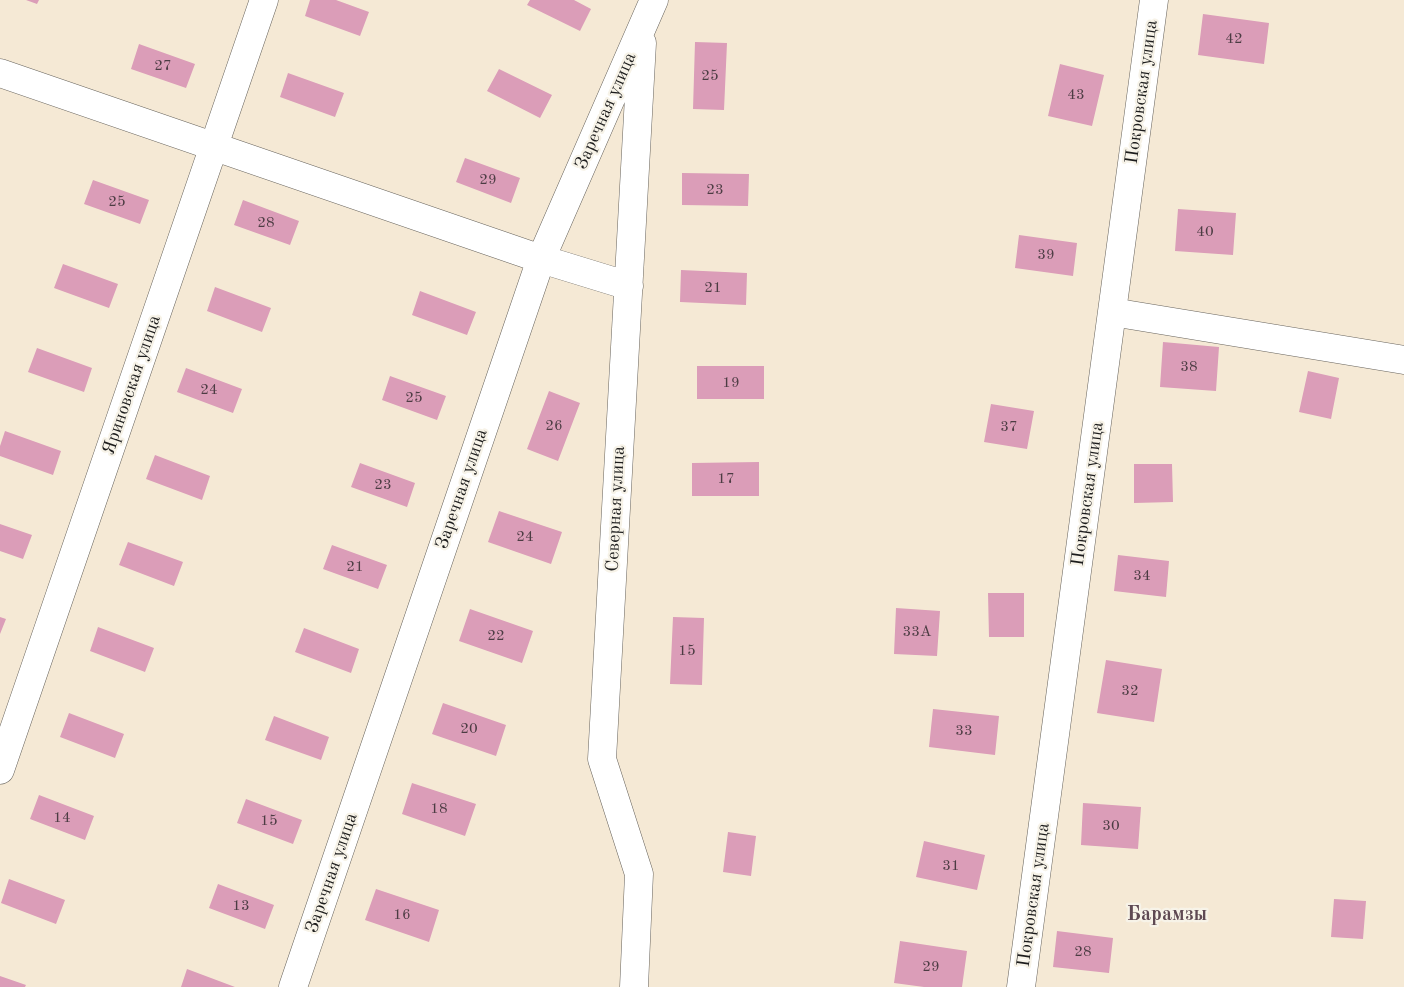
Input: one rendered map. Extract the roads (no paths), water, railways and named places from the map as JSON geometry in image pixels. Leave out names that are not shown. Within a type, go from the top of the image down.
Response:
[{"type":"street","name":"Яриновская улица","points":[[0,770],[264,0]]},
{"type":"street","name":"Заречная улица","points":[[293,987],[541,258],[654,0]]},
{"type":"street","name":"Покровская улица","points":[[1021,987],[1154,0]]},
{"type":"street","name":"Северная улица","points":[[634,987],[639,874],[602,759],[643,25]]},
{"type":"street","points":[[0,73],[628,286]]},
{"type":"street","points":[[1112,312],[1404,360]]},
{"type":"district","name":"Барамзы","points":[[1167,915]]}]
